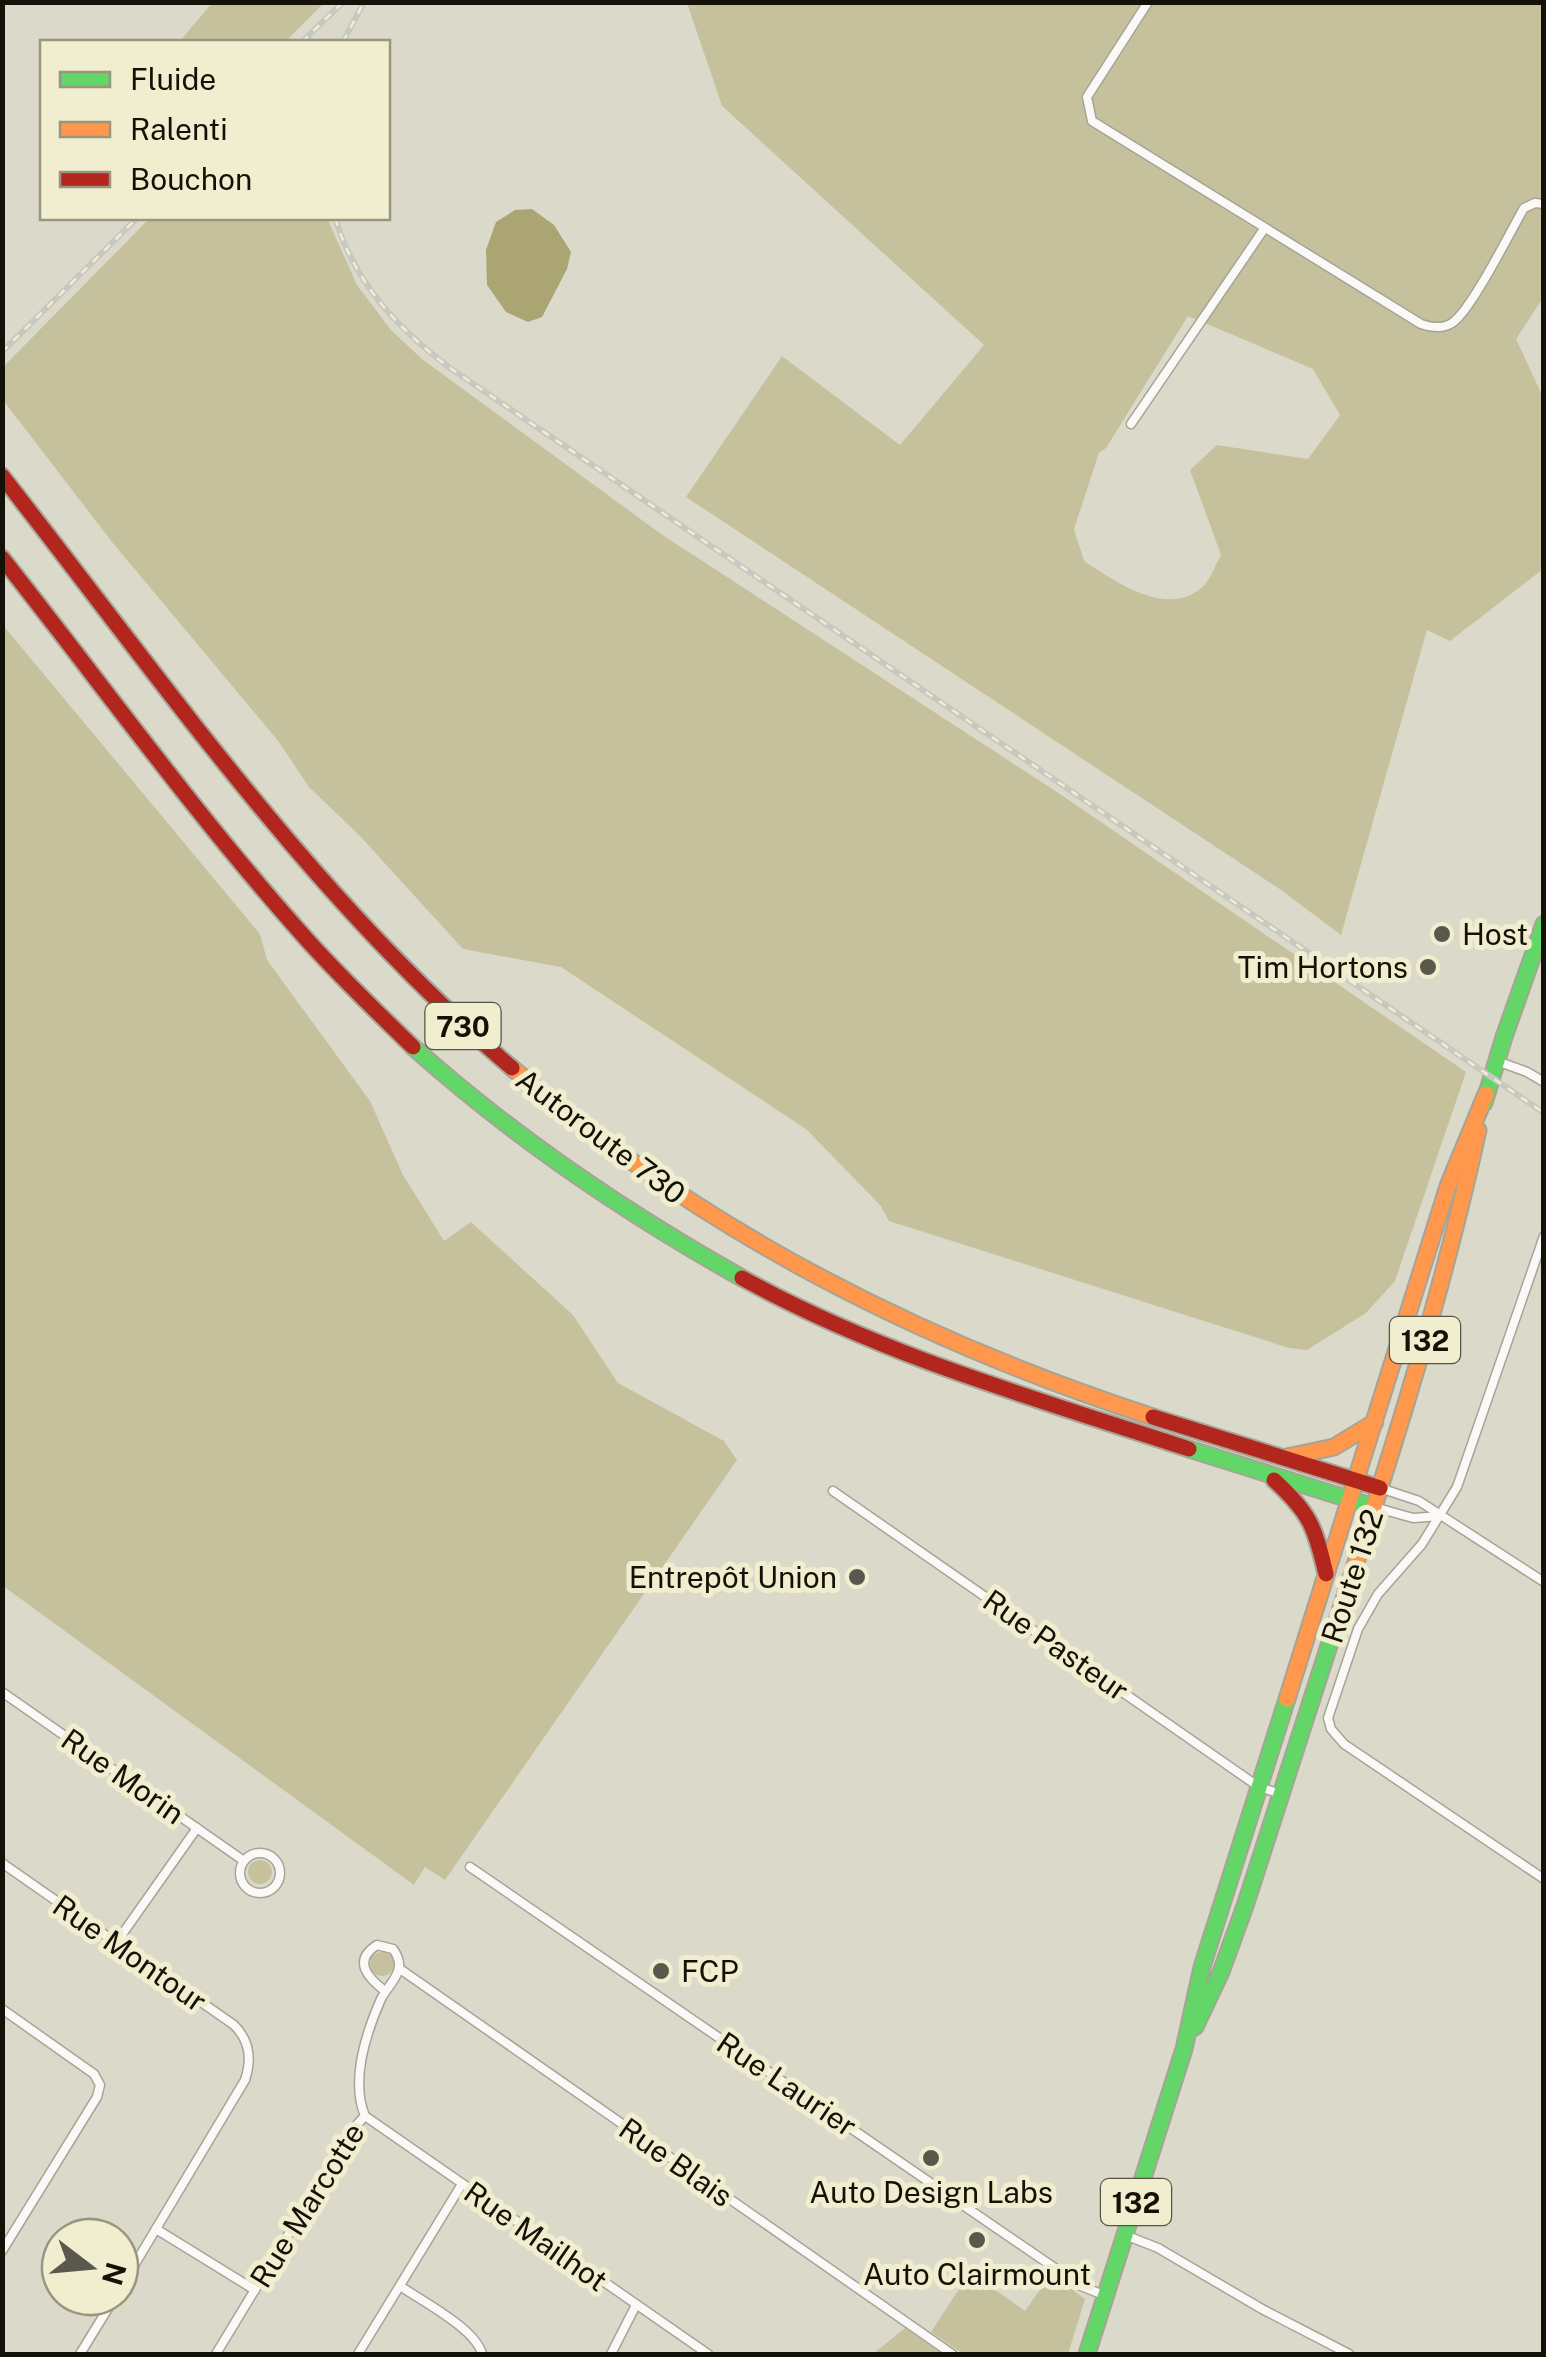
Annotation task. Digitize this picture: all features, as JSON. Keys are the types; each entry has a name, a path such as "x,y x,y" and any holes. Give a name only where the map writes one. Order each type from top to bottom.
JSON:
{"highway":[{"name":"Autoroute 730","path":"2,476 255,802 335,898 431,997 566,1114 708,1213 797,1267 894,1316 982,1356 1076,1391 1380,1488"},
{"name":"Autoroute 730","path":"2,558 237,860 310,944 415,1047 563,1166 713,1261 856,1333 1002,1389 1374,1507"},
{"name":"Route 132","path":"1184,2049 1235,1936 1374,1507 1466,1190 1486,1094 1544,924"},
{"name":"Route 132","path":"1087,2354 1184,2049 1202,1967 1448,1186 1486,1094"},
{"path":"1282,1458 1334,1447 1375,1422"},
{"path":"1267,1474 1310,1517 1326,1574"},
{"path":"1214,1929 1235,1936"}],"street":[{"path":"1148,2 1088,97 1092,121 1421,324 1450,325 1467,307 1524,208 1544,204"},
{"path":"1131,424 1264,228"},
{"path":"1496,1061 1544,1082"},
{"path":"1544,1236 1457,1487 1416,1551 1367,1612 1330,1711 1331,1729 1351,1749 1544,1879"},
{"path":"1380,1488 1419,1500 1544,1582"},
{"name":"Rue Pasteur","path":"833,1491 1259,1787 1281,1794"},
{"path":"1374,1507 1413,1518 1441,1516"},
{"name":"Rue Morin","path":"2,1692 244,1861"},
{"path":"116,1943 197,1828"},
{"name":"Rue Morin","path":"254,1854 272,1856 279,1866 276,1884 265,1892 246,1887 240,1874 244,1861 254,1854"},
{"name":"Rue Montour","path":"2,1863 234,2025 244,2036 249,2050 246,2080 156,2229"},
{"name":"Rue Laurier","path":"470,1867 1081,2286 1106,2296"},
{"path":"385,1991 368,1976 364,1963 368,1952 377,1945 388,1946 396,1953 400,1969"},
{"name":"Rue Marcotte","path":"216,2354 350,2131 365,2116 360,2100 361,2058 385,1991 400,1969"},
{"name":"Rue Blais","path":"400,1969 952,2354"},
{"path":"2,2009 94,2074 100,2084 96,2097 11,2228 2,2251"},
{"name":"Rue Mailhot","path":"365,2116 708,2354"},
{"path":"358,2354 462,2184"},
{"path":"140,2255 156,2229 255,2290"},
{"path":"1125,2235 1158,2248 1262,2310 1349,2354"},
{"path":"400,2286 469,2334 480,2345 482,2354"},
{"path":"612,2354 636,2305"},
{"path":"80,2354 103,2317"}],"shaded area":[{"path":"213,2 324,3 287,40 181,40"},
{"path":"687,3 1543,3 1543,298 1516,339 1543,397 1543,569 1450,641 1427,630 1341,935 1281,890 686,497 782,356 900,445 984,345 722,106","holes":["1188,316 1313,369 1340,415 1308,459 1217,445 1190,470 1221,555 1200,589 1186,597 1156,598 1125,586 1084,561 1074,529 1099,453 1106,448"]},
{"path":"532,209 554,225 571,252 567,269 542,317 528,322 506,312 487,285 486,250 496,222 515,210"},
{"path":"148,220 328,220 357,285 391,330 422,359 661,534 1060,794 1466,1072 1395,1281 1366,1313 1307,1350 1289,1348 889,1221 881,1206 806,1129 561,967 463,949 359,835 309,787 279,742 112,542 3,400 3,367"},
{"path":"2,624 260,934 267,960 370,1101 403,1175 444,1241 471,1222 573,1315 618,1383 724,1441 737,1460 445,1880 425,1867 414,1885 3,1586"},
{"path":"260,1860 272,1872 260,1884 248,1872"},
{"path":"382,1952 391,1955 391,1973 382,1976 373,1973 370,1964 373,1955"},
{"path":"970,2272 1025,2311 1051,2274 1085,2299 1068,2354 963,2354 931,2332"},
{"path":"905,2328 942,2354 873,2354"}],"railway":[{"path":"304,40 343,2"},
{"path":"344,40 364,2"},
{"path":"2,352 135,220"},
{"path":"336,220 354,263 380,302 412,337 450,368 1544,1113"}],"traffic: fast":[{"path":"1484,1103 1544,924"},
{"path":"413,1047 490,1112 571,1172 742,1278"},
{"path":"1189,1449 1374,1507"},
{"path":"1195,2027 1221,1972 1245,1906 1346,1593"},
{"path":"1087,2354 1184,2049 1202,1967 1287,1699"}],"traffic: slow":[{"path":"512,1068 659,1180 815,1274 980,1353 1153,1417"},
{"path":"1287,1699 1448,1186 1486,1094"},
{"path":"1346,1593 1418,1363 1478,1130"},
{"path":"1287,1457 1334,1447 1375,1422"}],"traffic: jam":[{"path":"2,476 182,709 305,860 439,1002 512,1068"},
{"path":"2,558 262,888 328,962 413,1047"},
{"path":"742,1278 795,1306 905,1353 1189,1449"},
{"path":"1153,1417 1380,1488"},
{"path":"1274,1480 1309,1522 1326,1574"}],"place":[{"name":"Host","path":"1442,934"},
{"name":"Tim Hortons","path":"1428,967"},
{"name":"Entrepôt Union","path":"857,1577"},
{"name":"FCP","path":"661,1971"},
{"name":"Auto Design Labs","path":"931,2158"},
{"name":"Auto Clairmount","path":"977,2240"}]}
